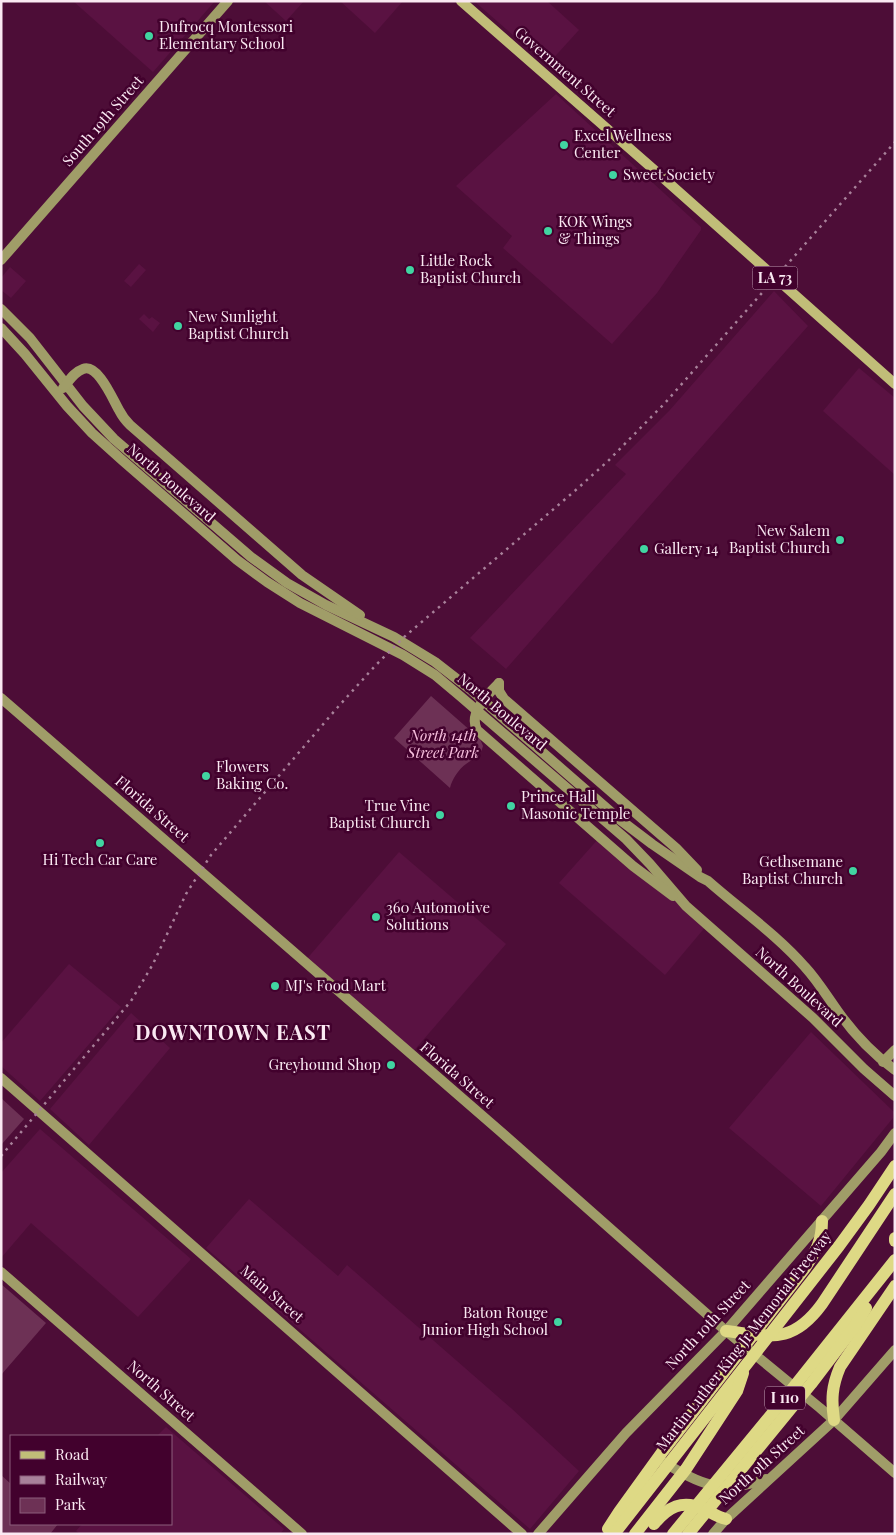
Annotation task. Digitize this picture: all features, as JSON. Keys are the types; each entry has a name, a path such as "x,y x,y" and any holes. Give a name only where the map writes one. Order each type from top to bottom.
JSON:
{"highway":[{"name":"Martin Luther King Jr Memorial Freeway","path":"614,1534 850,1232 895,1166"},
{"path":"726,1331 770,1336 791,1333 808,1322 895,1194"},
{"path":"606,1534 619,1512 663,1451 805,1268 821,1240 822,1221"},
{"path":"688,1534 811,1384 855,1326 892,1264"},
{"name":"I 110","path":"673,1534 892,1264"},
{"path":"834,1420 831,1401 835,1379 840,1367 895,1286"},
{"path":"635,1534 686,1469 737,1391 746,1364"},
{"path":"646,1534 658,1518 674,1506 685,1504 700,1507 717,1517 726,1519"}],"main road":[{"name":"Government Street","path":"461,1 895,384"}],"street":[{"name":"South 19th Street","path":"1,260 228,1"},
{"name":"North Boulevard","path":"1,309 33,342 88,412 114,439 251,557 281,579 326,605 394,637 422,653 471,690 633,830 700,878 708,881 770,933 812,974 851,1028 883,1062 895,1070"},
{"name":"North Boulevard","path":"1,328 92,433 237,560 273,587 313,610 403,655 434,675 474,707 626,839 686,906 813,1018 864,1069 895,1096"},
{"name":"North Boulevard","path":"58,394 76,373 84,368 95,372 101,378 120,412 130,425 302,575 368,621"},
{"path":"686,906 633,866 480,733 475,726 474,717 488,695 499,683 499,691 504,699 676,848 708,881"},
{"name":"Florida Street","path":"1,698 501,1132 726,1331 895,1473"},
{"path":"883,1062 895,1050"},
{"name":"Main Street","path":"1,1078 522,1534"},
{"name":"North 10th Street","path":"538,1534 626,1433 726,1331 881,1152 895,1132"},
{"name":"North Street","path":"1,1272 302,1534"},
{"name":"North 9th Street","path":"713,1534 726,1519 834,1420 895,1350"},
{"path":"655,1458 696,1480 718,1486 743,1486 772,1477"}],"shaded area":[{"name":"Dufrocq Montessori Elementary School","path":"73,1 215,1 153,72"},
{"path":"264,1 304,1 286,21"},
{"path":"340,1 403,1 375,33"},
{"path":"474,1 547,1 579,30 546,64"},
{"path":"556,94 701,227 701,230 657,293 612,344 503,248 512,236 456,186"},
{"path":"139,264 146,270 131,287 124,281"},
{"path":"10,267 26,281 11,298 1,290 1,278"},
{"path":"774,291 808,326 506,669 470,638 626,474 615,465 669,411"},
{"path":"144,314 149,319 152,317 160,323 153,332 139,319"},
{"path":"859,368 895,398 895,475 823,411"},
{"path":"600,837 707,925 665,975 559,883"},
{"path":"399,852 506,944 411,1054 305,961"},
{"path":"69,964 121,1007 40,1101 1,1066 1,1043"},
{"path":"131,1013 170,1048 89,1145 50,1109"},
{"path":"811,1032 894,1112 893,1118 821,1206 729,1128"},
{"path":"40,1129 191,1259 138,1317 31,1223 1,1258 1,1173"},
{"path":"249,1199 338,1276 347,1265 511,1408 579,1471 530,1529 206,1248"},
{"path":"166,1427 284,1529 280,1534 80,1534 76,1531 81,1525 172,1525 172,1435 158,1435"}],"green space":[{"name":"North 14th Street Park","path":"431,696 480,739 483,746 478,755 458,771 450,788 394,738"},
{"path":"1,1098 24,1119 1,1145"},
{"path":"1,1284 46,1323 1,1375"},
{"path":"1,1475 10,1483 10,1525 57,1525 50,1534 1,1534"}],"railway":[{"path":"1,1156 131,1001 153,964 186,894 211,855 337,708 403,638 608,461 665,403 895,142"}],"place":[{"name":"Dufrocq Montessori Elementary School","path":"149,36"},
{"name":"Excel Wellness Center","path":"564,145"},
{"name":"Sweet Society","path":"613,175"},
{"name":"KOK Wings & Things","path":"548,231"},
{"name":"Little Rock Baptist Church","path":"410,270"},
{"name":"New Sunlight Baptist Church","path":"178,326"},
{"name":"New Salem Baptist Church","path":"840,540"},
{"name":"Gallery 14","path":"644,549"},
{"name":"Flowers Baking Co.","path":"206,776"},
{"name":"Prince Hall Masonic Temple","path":"511,806"},
{"name":"True Vine Baptist Church","path":"440,815"},
{"name":"Hi Tech Car Care","path":"100,843"},
{"name":"Gethsemane Baptist Church","path":"853,871"},
{"name":"360 Automotive Solutions","path":"376,917"},
{"name":"MJ's Food Mart","path":"275,986"},
{"name":"Greyhound Shop","path":"391,1065"},
{"name":"Baton Rouge Junior High School","path":"558,1322"}],"district":[{"name":"DOWNTOWN EAST","path":"233,1033"}]}
